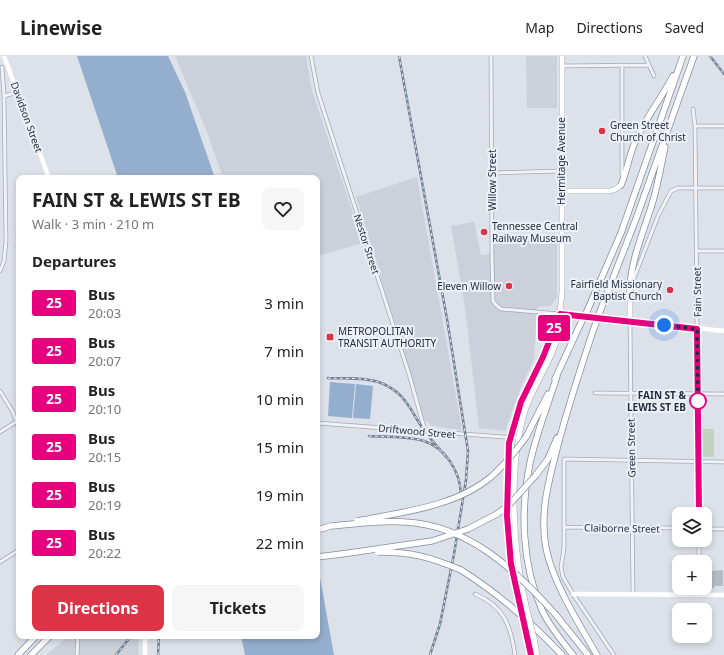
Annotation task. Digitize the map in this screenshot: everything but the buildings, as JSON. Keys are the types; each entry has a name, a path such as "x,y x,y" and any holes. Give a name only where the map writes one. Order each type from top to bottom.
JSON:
{"highway":[{"path":"622,185 627,172 631,150 637,137 667,88 683,56"},
{"path":"320,529 406,512 456,497 476,487 492,476 512,455 526,436 557,376 621,233 683,56"},
{"path":"597,655 559,585 551,565 546,549 544,508 550,476 567,413 593,331 636,219 694,56"},
{"path":"630,292 630,279 634,262 653,199 671,121"},
{"path":"557,376 537,437 530,464 526,497 525,540 531,580 542,612 573,655"},
{"path":"320,557 400,547 432,541 468,530 497,514 510,504 548,459 567,413"},
{"path":"332,526 405,522 428,525 455,533 494,556 531,588 556,615 588,655"},
{"path":"342,554 411,553 432,558 461,570 492,590 514,608 562,655"},
{"path":"18,655 33,639"},
{"path":"31,655 47,639"}],"main road":[{"name":"Hermitage Avenue","path":"537,655 519,572 515,520 518,438 524,412 555,342 560,323 562,290 562,56"},
{"path":"561,191 610,191 622,185"},
{"name":"Green Street","path":"630,292 630,321"},
{"name":"Hermitage Avenue","path":"531,655 511,564 507,516 510,438 521,402 543,357 560,314"},
{"path":"560,314 630,321"}],"street":[{"name":"Davidson Street","path":"4,56 48,175"},
{"name":"Nestor Street","path":"311,56 318,93 406,367 425,431"},
{"name":"Willow Street","path":"491,56 493,298 495,304 501,309 560,314"},
{"path":"645,56 654,76"},
{"path":"1,67 7,65"},
{"path":"622,65 622,185"},
{"path":"562,66 649,65"},
{"name":"Davidson Street","path":"0,271 3,265 6,242 4,96 1,67"},
{"path":"4,96 18,92"},
{"name":"Fain Street","path":"693,108 695,126 696,188 699,507"},
{"path":"695,126 724,126"},
{"path":"492,173 561,171"},
{"name":"Green Street","path":"630,292 638,266 658,216 671,190 678,188 696,188"},
{"path":"696,188 724,188"},
{"path":"696,251 724,251"},
{"path":"630,321 724,331"},
{"name":"Green Street","path":"630,321 633,594"},
{"path":"0,391 16,417"},
{"path":"595,393 630,392 724,394"},
{"path":"0,432 16,422"},
{"name":"Driftwood Street","path":"320,423 518,438"},
{"path":"614,655 573,594 564,577 561,567 564,548 564,459 724,462"},
{"name":"Claiborne Street","path":"564,527 672,528"},
{"path":"712,529 724,529"},
{"path":"0,562 16,552"},
{"path":"475,594 484,598 506,619 513,636 515,655"},
{"path":"573,594 672,595"},
{"path":"712,595 724,595"},
{"path":"77,655 78,639"},
{"path":"145,639 145,655"}],"shaded area":[{"path":"175,56 306,56 312,91 363,243 320,255 320,175 222,175 207,132"},
{"path":"526,56 557,56 557,108 527,108"},
{"path":"417,177 462,430 432,426 424,419 356,197"},
{"path":"474,222 481,255 494,254 494,234 523,235 528,240 557,240 557,298 550,306 537,307 534,359 521,387 505,431 479,428 465,307 451,226"},
{"path":"65,639 139,639 138,655 46,655"}],"green space":[{"path":"702,429 714,429 714,457 702,457"}],"water":[{"path":"77,56 168,56 185,92 214,175 117,175"},
{"path":"330,382 355,384 352,418 328,416"},
{"path":"356,384 373,386 370,419 353,418"},
{"path":"320,578 334,655 245,655 242,639 320,639"}],"railway":[{"path":"399,56 447,319 468,451 466,480 454,554 440,624 430,655"},
{"path":"710,56 724,74"},
{"path":"328,378 375,381 390,387 408,404 426,433 446,457"},
{"path":"369,436 411,438 432,444 445,455 455,469 461,494"},
{"path":"116,655 129,639"},
{"path":"158,655 159,639"}],"bus line":[{"name":"25","path":"531,655 511,564 509,546 507,516 509,443 521,402 543,357 555,323 560,314 697,329 699,507"}],"place":[{"name":"Green Street Church of Christ","path":"602,131"},
{"name":"Tennessee Central Railway Museum","path":"484,232"},
{"name":"Eleven Willow","path":"509,286"},
{"name":"Fairfield Missionary Baptist Church","path":"670,290"},
{"name":"METROPOLITAN TRANSIT AUTHORITY","path":"330,337"},
{"name":"FAIN ST & LEWIS ST EB","path":"698,401"}],"route":[{"path":"664,325 697,329 698,405 698,401"}]}
